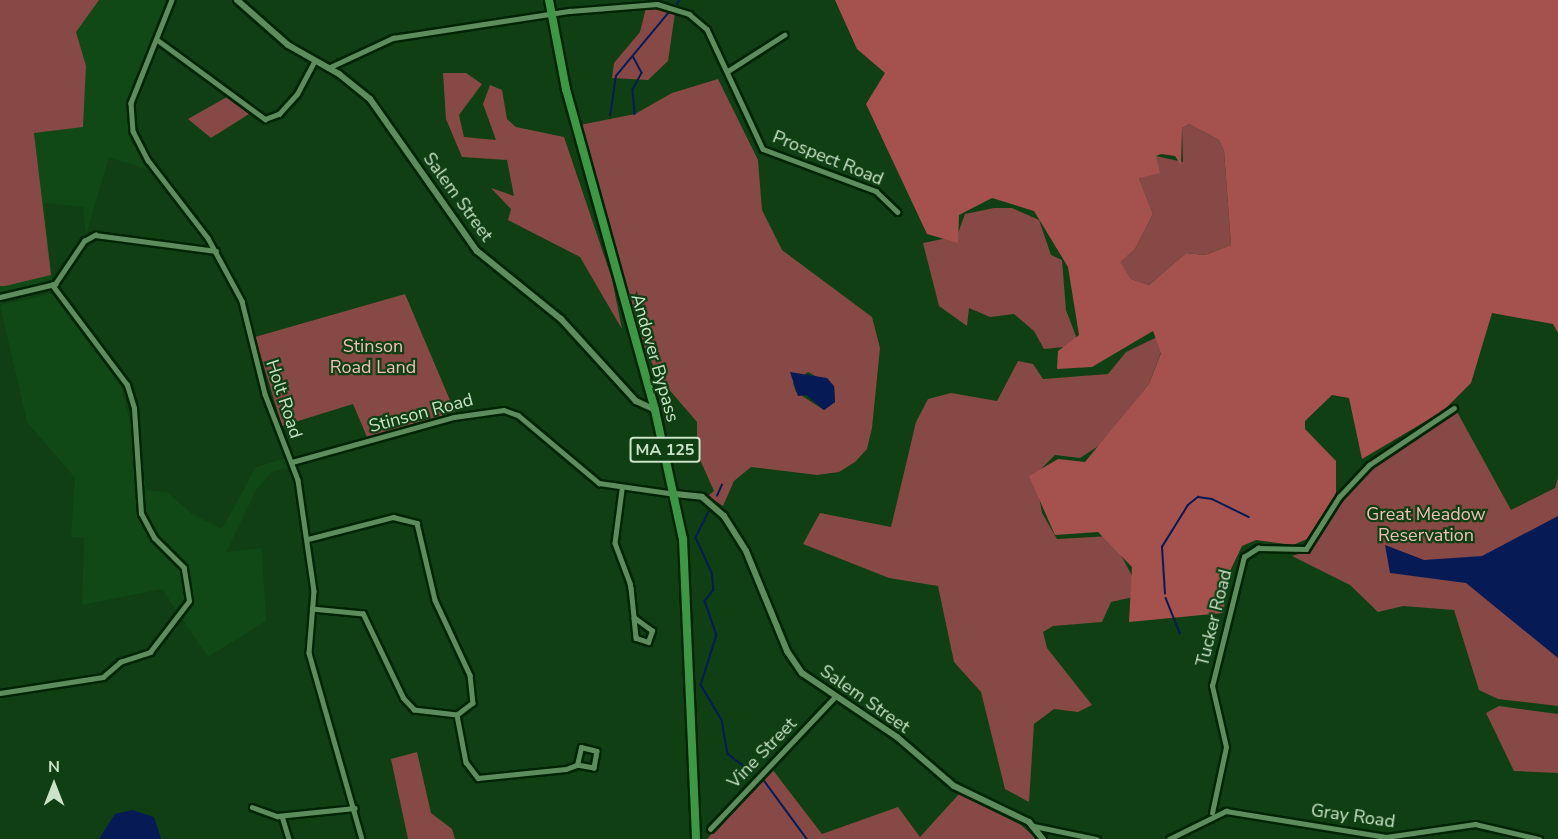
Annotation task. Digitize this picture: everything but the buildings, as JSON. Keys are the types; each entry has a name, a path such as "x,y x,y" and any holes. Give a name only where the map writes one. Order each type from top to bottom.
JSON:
{"main road":[{"name":"Andover Bypass","path":"549,0 572,111 656,410 675,494 691,630 696,839"}],"street":[{"name":"Holt Road","path":"172,0 159,41 131,103 133,131 148,160 216,251 242,301 265,394 292,462 308,539 312,609 311,660 362,839"},
{"name":"Salem Street","path":"237,0 268,30 328,68 378,109 477,251 561,319 636,401 656,410"},
{"path":"596,8 597,0"},
{"name":"Prospect Road","path":"328,68 393,38 551,14 653,3 689,14 707,28 763,148 876,191 898,212"},
{"path":"728,71 784,35"},
{"path":"159,41 265,119 279,114 297,94 315,60"},
{"path":"0,297 52,285 95,235 216,251"},
{"path":"0,693 103,677 120,662 150,652 189,601 184,568 154,538 141,514 134,408 127,385 52,285"},
{"name":"Tucker Road","path":"1212,813 1226,747 1212,685 1244,556 1258,548 1306,549 1339,497 1369,465 1454,408"},
{"name":"Stinson Road","path":"292,462 454,417 504,410 518,415 585,474 622,490 675,494"},
{"path":"622,490 615,543 630,583 634,618 637,639 648,642 652,631 634,618"},
{"name":"Salem Street","path":"675,494 702,497 724,516 746,551 787,651 802,673 834,697 897,737 954,786 1034,826 1043,839"},
{"path":"308,539 398,517 417,523 435,600 475,689 471,707 457,715 420,711 407,704 363,614 312,609"},
{"name":"Vine Street","path":"710,829 834,697"},
{"path":"457,715 466,762 478,778 499,779 577,765 594,768 597,751 581,747 577,765"},
{"path":"252,807 282,816 355,808"},
{"path":"1170,839 1188,833 1212,813"},
{"name":"Gray Road","path":"1212,813 1386,837 1475,824 1539,839"},
{"path":"282,816 289,839"},
{"path":"1034,826 1097,839"}],"shaded area":[{"path":"0,0 166,0 126,109 132,143 152,171 109,157 86,235 83,207 44,203 52,281 0,294"},
{"path":"835,0 1558,0 1558,333 1553,324 1492,313 1471,383 1443,411 1362,459 1349,398 1332,395 1305,421 1305,429 1336,461 1336,494 1307,539 1293,545 1256,540 1242,546 1231,569 1223,613 1129,622 1132,567 1098,532 1055,535 1029,476 1058,459 1085,462 1149,384 1161,353 1153,331 1092,367 1057,369 1058,351 1079,335 1068,267 1034,211 992,198 959,215 958,243 927,234 866,104 885,73 857,49","holes":["1189,124 1219,140 1224,151 1231,245 1205,255 1186,253 1149,285 1131,279 1120,262 1135,249 1153,214 1139,178 1160,173 1156,156 1161,154 1175,156 1181,165 1182,128"]},
{"path":"55,293 121,386 147,490 167,492 192,514 222,529 256,467 286,458 289,467 272,472 257,489 226,552 262,548 266,621 208,657 162,589 82,605 84,538 71,537 75,478 27,422 0,305"},
{"path":"790,372 827,378 834,386 835,402 824,410 806,395 798,396"},
{"path":"1558,516 1558,658 1466,583 1390,573 1385,545 1424,560 1482,556"},
{"path":"132,810 154,817 161,839 99,839 115,814"}],"green space":[{"path":"0,0 99,0 76,32 86,66 83,127 34,133 51,275 5,286 0,286"},
{"path":"655,6 675,13 668,61 648,80 612,78 614,63 640,32 646,8"},
{"path":"443,73 466,73 482,84 459,115 464,137 496,140 483,104 490,85 502,90 507,119 516,127 564,137 612,279 622,329 580,257 508,220 511,209 491,188 514,196 507,160 462,157 446,119"},
{"path":"718,79 758,160 762,210 782,250 872,317 880,348 872,428 867,449 855,462 839,472 817,475 751,467 734,481 723,506 708,496 714,491 697,453 697,422 660,379 644,347 580,125 635,114 672,93","holes":["808,372 834,386 835,402 824,410 796,392 793,383"]},
{"path":"227,97 249,114 211,138 188,119"},
{"path":"1189,124 1219,140 1224,151 1231,245 1205,255 1186,253 1149,285 1131,279 1119,262 1135,249 1153,214 1139,178 1156,156 1183,162 1182,128"},
{"path":"994,208 1012,208 1039,220 1051,255 1062,260 1066,310 1077,339 1073,346 1044,349 1034,331 1014,314 990,317 969,308 967,326 939,306 923,243 957,236 965,214"},
{"name":"Stinson Road Land","path":"405,294 455,412 367,437 353,404 282,426 255,337"},
{"path":"1157,337 1163,347 1149,384 1100,445 1080,458 1055,455 1035,475 1042,513 1057,539 1111,536 1142,595 1111,602 1102,622 1053,626 1043,632 1047,648 1092,705 1078,712 1054,709 1034,724 1029,802 1005,789 981,692 954,662 938,586 889,578 803,544 820,513 891,527 916,422 928,399 951,393 997,401 1018,361 1033,364 1043,379 1108,374 1126,352"},
{"name":"Great Meadow Reservation","path":"1456,410 1511,510 1555,488 1558,478 1558,706 1498,699 1479,690 1454,610 1403,606 1378,612 1350,585 1292,556 1311,550 1339,500 1385,452"},
{"path":"1499,706 1558,714 1558,773 1514,771 1486,713"},
{"path":"417,752 431,813 452,829 455,839 408,839 391,759"},
{"path":"772,769 822,834 898,807 920,837 959,794 1021,825 1037,839 707,839"}],"waterway":[{"path":"677,4 680,0"},
{"path":"610,116 616,76 670,11"},
{"path":"633,56 642,73 633,90 635,114"},
{"path":"717,496 722,485"},
{"path":"1165,594 1162,547 1188,505 1198,497 1212,499 1249,517"},
{"path":"709,512 696,538 712,572 714,590 705,601 717,635 701,685 722,720 728,754 753,773"},
{"path":"1166,598 1180,633"},
{"path":"763,779 807,839"}]}
